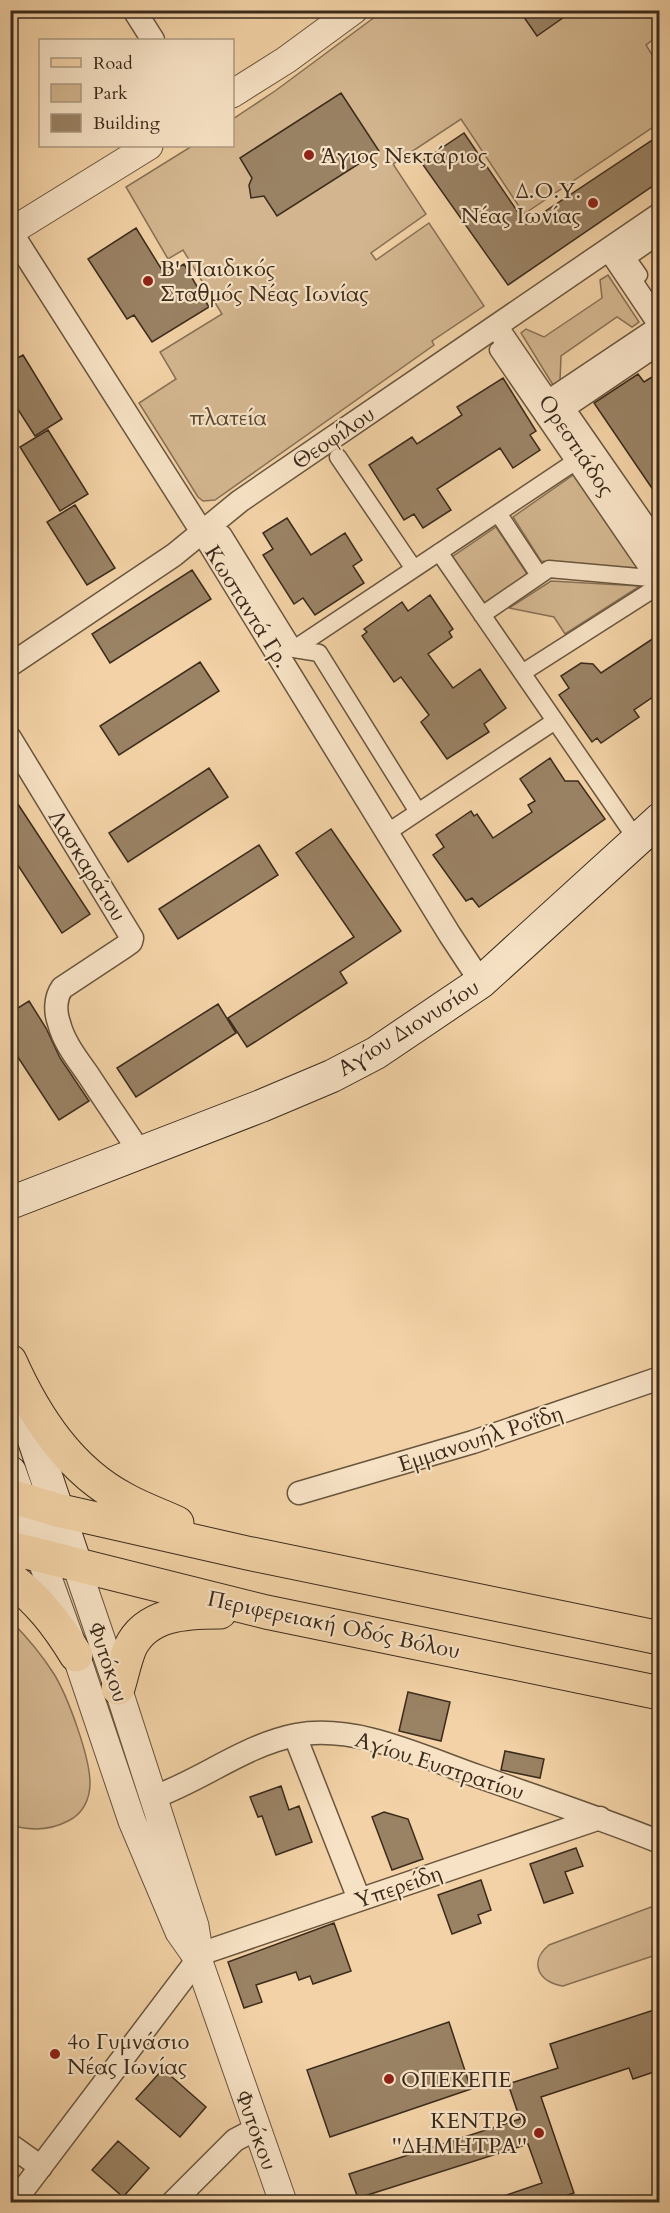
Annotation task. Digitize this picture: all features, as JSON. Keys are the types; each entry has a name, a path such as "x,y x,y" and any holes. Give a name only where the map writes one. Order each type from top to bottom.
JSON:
{"main road":[{"name":"Αγίου Διονυσίου","path":"10,1203 141,1154 332,1076 376,1053 481,982 648,830"},
{"path":"10,1361 45,1428 86,1472 124,1499 247,1553"},
{"name":"Φυτόκου","path":"10,1370 76,1565"},
{"path":"13,1489 57,1510 247,1553 660,1638"},
{"name":"Φυτόκου","path":"13,1489 25,1552"},
{"name":"Περιφερειακή Οδός Βόλου","path":"25,1552 266,1612 660,1693"},
{"path":"10,1578 30,1594 55,1621 76,1655"},
{"path":"118,1688 130,1647 154,1623 178,1613 188,1612 266,1612"}],"street":[{"path":"134,10 152,39"},
{"path":"234,93 286,60 354,10"},
{"path":"11,232 147,147"},
{"name":"Θεοφίλου","path":"10,665 174,555 212,533 240,501 660,214"},
{"name":"Κωσταντά Γρ.","path":"11,232 212,533 388,832 481,982"},
{"path":"660,235 627,258 660,306"},
{"path":"548,402 660,326 609,249"},
{"name":"Ορεστιάδος","path":"496,326 655,560 660,562"},
{"path":"658,586 584,455 567,409 660,346"},
{"path":"498,350 660,543"},
{"path":"294,649 584,455"},
{"path":"338,457 414,569"},
{"path":"498,513 539,575"},
{"path":"212,533 294,649 319,653 418,812"},
{"path":"439,552 555,721 648,830"},
{"path":"482,615 549,569 650,578 658,586"},
{"path":"522,673 658,586"},
{"path":"388,832 555,721"},
{"name":"Λασκαράτου","path":"10,738 132,938 131,942 63,988 56,1002 59,1025 71,1050 141,1154"},
{"name":"Εμμανουήλ Ροΐδη","path":"299,1493 473,1442 660,1378"},
{"name":"Φυτόκου","path":"25,1552 76,1655 132,1821 179,1932 197,1957 283,2202"},
{"name":"Φυτόκου","path":"76,1565 195,1926 198,1941 197,1957"},
{"name":"Αγίου Ευστρατίου","path":"154,1797 176,1789 250,1750 295,1736 334,1732 372,1740 600,1818 660,1842"},
{"path":"295,1736 359,1899"},
{"name":"Υπερείδη","path":"197,1957 359,1899 600,1818"},
{"path":"14,2202 197,1957"},
{"path":"173,2202 235,2140 256,2129"},
{"path":"10,2145 41,2167"}],"green space":[{"name":"πλατεία","path":"383,11 659,11 659,35 646,45 659,66 659,123 524,214 461,119 393,164 426,214 371,253 376,260 429,223 484,306 432,341 434,345 215,500 203,501 198,497 139,403 176,379 160,352 222,314 183,250 168,259 126,187 190,147 234,147 234,118"},
{"path":"608,275 639,322 632,327 617,317 561,356 560,381 553,385 521,333 526,329 544,337 602,298 600,280"},
{"path":"576,473 642,569 541,561 513,517"},
{"path":"496,527 527,574 483,604 452,557"},
{"path":"551,581 640,586 565,634 554,617 509,608"},
{"path":"10,1620 39,1653 60,1684 77,1727 89,1772 89,1795 82,1810 68,1821 47,1828 33,1829 11,1825"},
{"path":"659,1904 659,1954 563,1986 548,1981 539,1971 539,1958 549,1945"}],"building":[{"path":"519,10 574,10 537,36"},
{"name":"Άγιος Νεκτάριος","path":"341,93 379,151 277,216 264,196 251,198 249,185 252,178 240,158"},
{"name":"Δ.Ο.Υ. Νέας Ιωνίας","path":"464,133 526,224 660,135 660,181 508,285 421,162"},
{"name":"Β' Παιδικός Σταθμός Νέας Ιωνίας","path":"136,228 165,275 184,264 209,307 152,342 134,315 127,319 88,259"},
{"path":"23,355 62,419 35,436 10,397 10,362"},
{"path":"660,372 660,500 594,403 638,374 644,382"},
{"path":"503,378 536,431 530,435 540,450 513,468 500,448 437,489 451,510 423,528 414,514 404,520 369,465 412,437 417,444 462,415 457,407"},
{"path":"48,430 88,494 60,511 20,447"},
{"path":"75,505 115,568 87,585 47,522"},
{"path":"287,518 311,555 345,533 362,560 353,566 364,583 315,615 303,598 294,604 263,555 273,549 263,533"},
{"path":"192,570 211,599 110,663 92,634"},
{"path":"430,595 453,629 449,632 452,637 428,654 453,688 480,669 506,708 484,724 489,732 447,759 421,722 429,715 401,677 394,682 362,636 367,632 364,629 402,602 408,611"},
{"path":"660,634 660,692 634,710 639,717 601,743 597,738 592,742 559,695 569,688 561,676 581,663 593,664 601,673"},
{"path":"200,662 219,691 119,755 100,726"},
{"path":"550,758 565,781 578,781 605,819 479,907 472,898 466,901 433,855 444,847 436,835 471,811 474,816 477,814 493,838 532,812 528,805 535,801 520,779"},
{"path":"209,768 228,797 128,862 109,833"},
{"path":"10,792 90,914 62,933 10,853"},
{"path":"331,829 401,931 340,972 347,983 247,1047 228,1018 354,937 296,853"},
{"path":"259,845 278,875 178,939 159,909"},
{"path":"29,1001 46,1028 60,1058 89,1101 59,1120 10,1045 10,1013"},
{"path":"218,1004 236,1033 136,1097 117,1068"},
{"path":"408,1692 450,1702 441,1741 399,1731"},
{"path":"505,1751 544,1759 540,1778 501,1770"},
{"path":"281,1786 289,1810 299,1806 312,1842 276,1855 262,1816 258,1817 250,1797"},
{"path":"384,1812 408,1819 423,1859 392,1870 372,1817"},
{"path":"576,1848 583,1866 565,1872 573,1893 544,1903 530,1864"},
{"path":"481,1880 491,1910 478,1915 481,1923 452,1934 438,1895"},
{"path":"334,1923 351,1971 313,1984 310,1976 299,1980 296,1972 256,1985 262,2002 244,2008 228,1962"},
{"path":"660,2008 660,2070 633,2079 629,2068 541,2097 574,2193 546,2202 495,2202 495,2199 542,2183 528,2144 358,2198 349,2174 520,2119 508,2084 558,2068 550,2044"},
{"name":"ΟΠΕΚΕΠΕ","path":"449,2022 471,2089 330,2137 307,2070"},
{"path":"163,2069 206,2107 180,2137 136,2099"},
{"path":"118,2141 149,2168 123,2197 92,2170"}],"place":[{"name":"Άγιος Νεκτάριος","path":"309,155"},
{"name":"Δ.Ο.Υ. Νέας Ιωνίας","path":"593,203"},
{"name":"Β' Παιδικός Σταθμός Νέας Ιωνίας","path":"148,281"},
{"name":"4ο Γυμνάσιο Νέας Ιωνίας","path":"55,2054"},
{"name":"ΟΠΕΚΕΠΕ","path":"389,2079"},
{"name":"ΚΕΝΤΡΟ ''ΔΗΜΗΤΡΑ''","path":"539,2133"}]}
